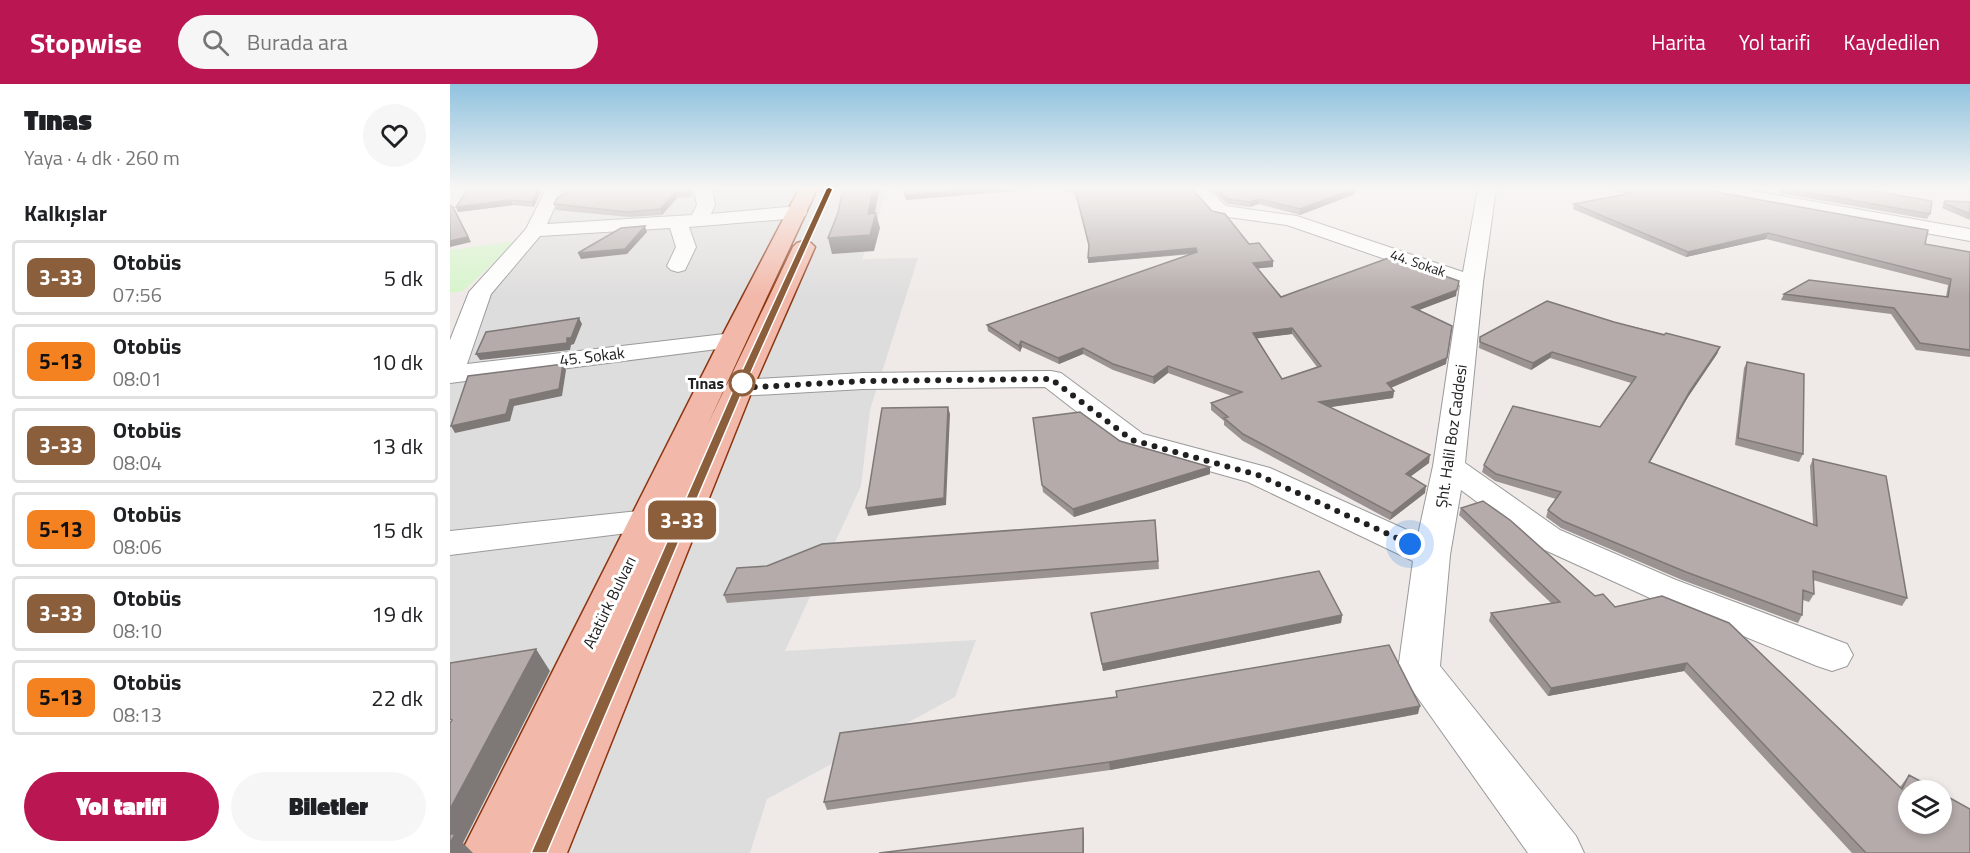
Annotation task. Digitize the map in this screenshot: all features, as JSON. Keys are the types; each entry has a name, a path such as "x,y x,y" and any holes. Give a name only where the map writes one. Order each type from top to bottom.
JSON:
{"main road":[{"name":"Atatürk Bulvarı","path":"488,853 791,225"},
{"name":"Atatürk Bulvarı","path":"540,853 739,388 813,225"}],"street":[{"path":"450,374 480,292 537,225"},
{"path":"534,231 632,225"},
{"path":"678,266 686,247 679,225"},
{"name":"44. Sokak","path":"1304,225 1472,282"},
{"name":"Şht. Halil Boz Caddesi","path":"1481,225 1449,466 1432,555 1419,670 1558,853"},
{"path":"1913,225 1970,235"},
{"name":"45. Sokak","path":"450,374 734,340"},
{"path":"739,388 863,381 1051,379 1132,440 1258,475 1432,555"},
{"path":"1449,466 1548,538 1664,589 1832,655"},
{"path":"450,543 648,521"}],"shaded area":[{"path":"537,225 875,225 862,259 918,258 870,410 861,486 785,651 976,640 955,697 767,799 750,853 450,853 450,355 480,292"}],"green space":[{"path":"517,241 463,291 450,293 450,250"}],"building":[{"path":"450,225 462,225 468,237 450,241"},
{"path":"833,225 873,225 870,235 828,238"},
{"path":"1084,225 1234,225 1249,244 1259,243 1273,261 1253,263 1281,297 1391,257 1459,281 1457,290 1412,307 1452,326 1447,358 1387,383 1394,391 1319,402 1430,455 1406,474 1426,486 1392,513 1243,434 1211,403 1242,392 1168,366 1153,377 1113,364 1083,348 1058,358 1021,341 1019,346 987,325 1197,252 1196,248 1088,258 1089,245","holes":["1292,328 1321,366 1282,379 1253,333"]},
{"path":"1624,225 1900,225 1928,230 1925,244 1970,252 1970,350 1920,343 1894,308 1784,294 1809,280 1948,297 1951,279 1768,233 1688,252"},
{"path":"645,226 625,249 578,253 621,228"},
{"path":"1547,301 1614,322 1720,347 1690,391 1649,462 1817,526 1813,459 1886,476 1907,598 1813,571 1814,594 1803,590 1802,615 1686,572 1563,521 1548,510 1561,492 1496,474 1484,465 1513,406 1600,427 1636,377 1552,352 1533,363 1480,342 1480,337"},
{"path":"579,318 571,338 567,338 567,343 476,354 486,332"},
{"path":"1747,362 1804,374 1803,454 1738,438"},
{"path":"563,364 559,389 510,400 506,414 451,426 468,376"},
{"path":"948,407 944,498 866,508 882,408"},
{"path":"1080,412 1120,441 1210,467 1073,509 1042,485 1033,418"},
{"path":"1483,501 1510,520 1595,596 1603,594 1615,607 1662,596 1729,623 1898,785 1898,834 1952,834 1952,799 1970,809 1970,853 1866,853 1687,663 1551,688 1491,613 1560,602 1461,508"},
{"path":"1155,520 1158,561 724,595 737,568 767,566 822,544"},
{"path":"1319,571 1342,615 1102,664 1091,613"},
{"path":"1389,645 1420,706 1109,762 824,802 840,733 1117,697 1116,691"},
{"path":"536,649 450,809 450,723 452,720 450,719 450,663"},
{"path":"1909,775 1918,780 1906,780"},
{"path":"1083,828 1083,853 879,853"}],"bus line":[{"name":"3-33","path":"540,853 739,388 814,225"}],"place":[{"name":"Tınas","path":"742,383"}],"route":[{"path":"742,383 739,388 863,381 1051,379 1132,440 1258,475 1410,544"}]}
